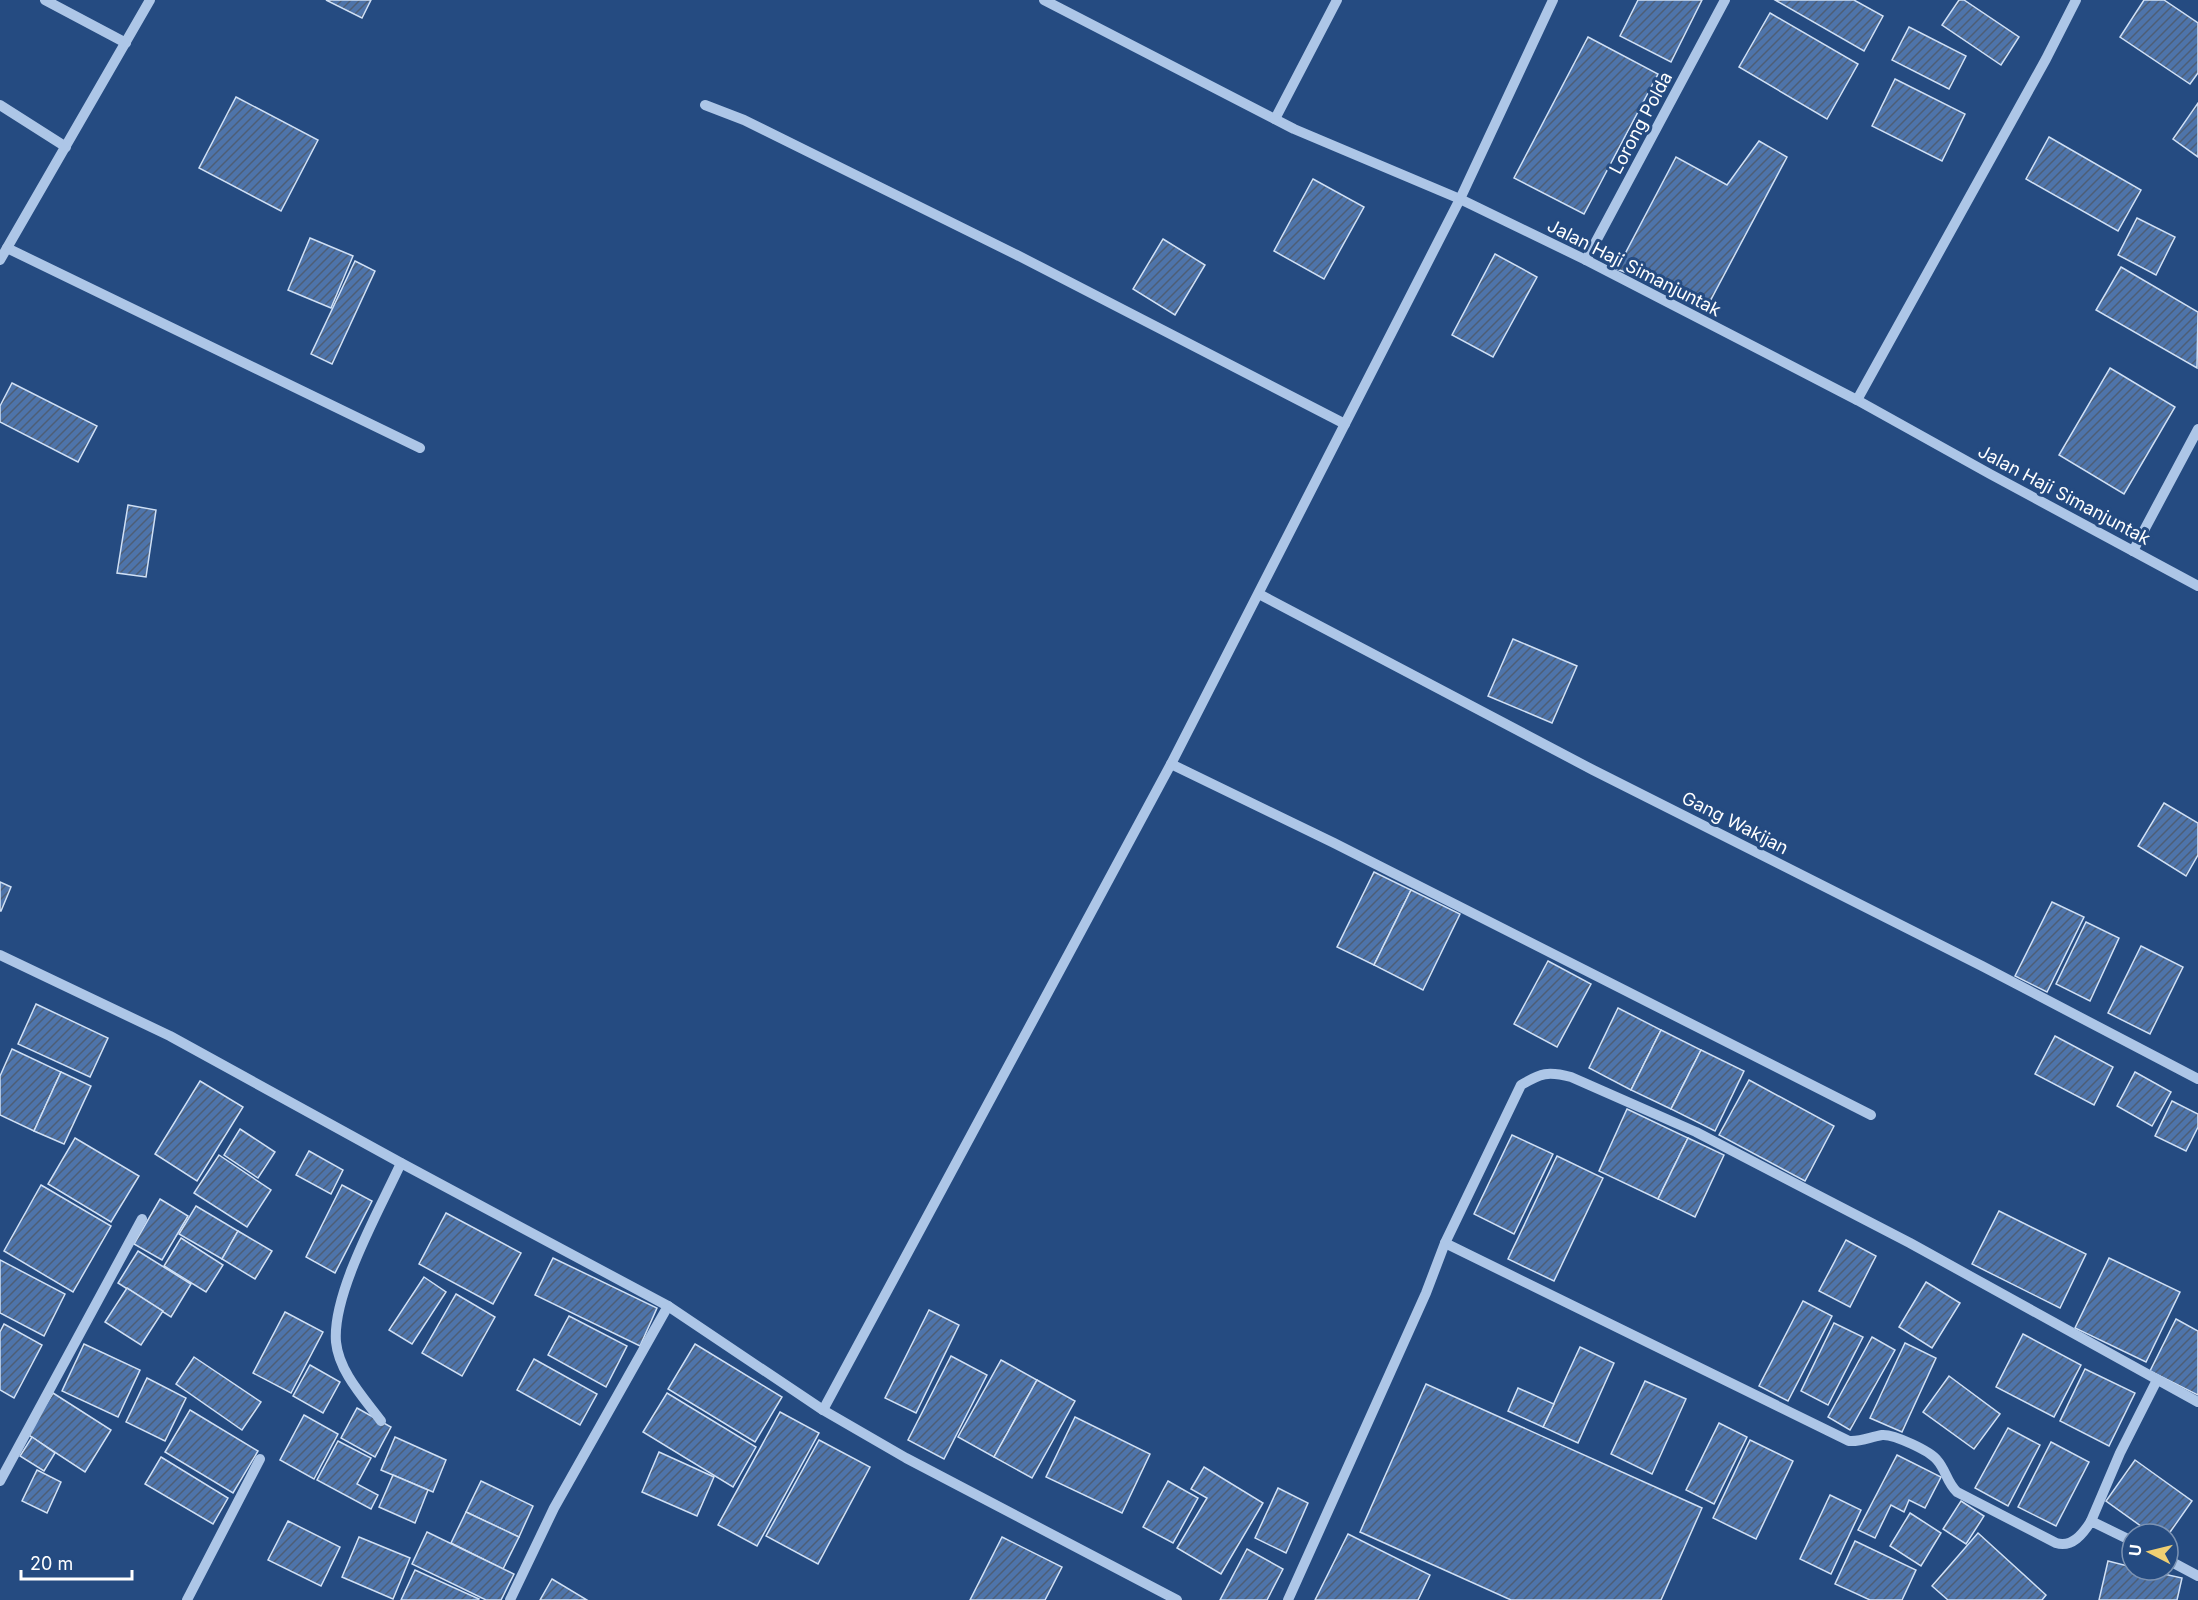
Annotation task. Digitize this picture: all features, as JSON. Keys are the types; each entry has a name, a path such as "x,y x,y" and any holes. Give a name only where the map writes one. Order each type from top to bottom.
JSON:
{"street":[{"path":"45,0 126,43"},
{"path":"0,260 150,0"},
{"name":"Jalan Haji Simanjuntak","path":"1044,0 1294,129 1460,199 1586,261 1857,400 2198,586"},
{"path":"1275,119 1337,0"},
{"path":"823,1410 1171,764 1460,199 1553,0"},
{"name":"Lorong Polda","path":"1586,261 1725,0"},
{"path":"1857,400 2046,59 2076,0"},
{"path":"0,105 66,147"},
{"path":"705,105 744,120 1007,249 1345,424"},
{"path":"7,248 420,448"},
{"path":"2133,551 2198,429"},
{"name":"Gang Wakijan","path":"1258,594 1593,770 1971,961 2198,1079"},
{"path":"1171,764 1462,907 1872,1115"},
{"path":"0,955 170,1036 668,1306 823,1410 906,1458 1177,1600"},
{"path":"1288,1600 1426,1293 1445,1243 1521,1085 1539,1074 1555,1073 1571,1077 1696,1132 1910,1242 2198,1402"},
{"path":"381,1421 347,1375 336,1344 337,1312 361,1247 401,1163"},
{"path":"0,1481 142,1219"},
{"path":"1445,1243 1849,1441 1882,1435 1896,1437 1935,1457 1951,1486 1958,1492 2062,1545 2074,1540 2091,1521 2120,1453 2157,1380"},
{"path":"510,1600 554,1508 668,1306"},
{"path":"187,1600 260,1459"},
{"path":"2091,1521 2120,1535"},
{"path":"2180,1566 2198,1576"}],"building":[{"path":"326,0 371,0 362,18"},
{"path":"1638,0 1702,0 1671,62 1620,36"},
{"path":"1775,0 1854,0 1883,16 1864,51"},
{"path":"1959,0 1964,0 2019,37 2001,65 1942,25"},
{"path":"2144,0 2164,0 2198,23 2198,73 2190,84 2120,37"},
{"path":"1770,13 1858,64 1827,119 1739,67"},
{"path":"1909,27 1966,56 1949,89 1892,60"},
{"path":"1588,37 1658,74 1584,214 1514,178"},
{"path":"1895,79 1965,114 1942,161 1872,126"},
{"path":"236,97 318,140 281,211 199,168"},
{"path":"2198,103 2198,157 2173,139"},
{"path":"2049,137 2141,190 2118,231 2026,179"},
{"path":"1759,141 1787,157 1708,305 1617,269 1676,157 1727,185"},
{"path":"1313,179 1364,207 1324,279 1274,251"},
{"path":"2137,218 2175,237 2156,275 2118,255"},
{"path":"310,238 353,256 331,308 288,290"},
{"path":"1163,239 1205,265 1175,315 1133,289"},
{"path":"1495,254 1537,277 1493,357 1452,335"},
{"path":"355,261 375,271 332,364 311,354"},
{"path":"2121,267 2198,312 2197,368 2096,310"},
{"path":"2110,368 2175,407 2124,494 2059,455"},
{"path":"12,383 97,426 78,462 0,422 0,406"},
{"path":"128,505 156,510 146,577 117,573"},
{"path":"1513,639 1577,666 1552,723 1488,696"},
{"path":"2164,803 2198,823 2198,855 2186,876 2138,846"},
{"path":"1374,872 1411,890 1374,965 1337,947"},
{"path":"0,882 11,887 1,911 0,911"},
{"path":"1411,890 1460,914 1423,990 1374,965"},
{"path":"2052,902 2084,917 2047,992 2015,976"},
{"path":"2086,922 2119,938 2090,1001 2056,984"},
{"path":"2141,946 2183,967 2150,1034 2108,1013"},
{"path":"1548,961 1591,984 1557,1047 1514,1024"},
{"path":"36,1004 108,1038 90,1077 18,1044"},
{"path":"1618,1008 1661,1030 1631,1090 1589,1068"},
{"path":"1661,1030 1701,1050 1671,1109 1631,1090"},
{"path":"2055,1036 2113,1067 2094,1105 2035,1074"},
{"path":"12,1049 61,1072 34,1131 0,1115 0,1076"},
{"path":"1701,1050 1744,1071 1715,1131 1671,1109"},
{"path":"61,1072 91,1086 64,1144 34,1131"},
{"path":"2135,1072 2171,1092 2152,1126 2117,1106"},
{"path":"1749,1080 1834,1126 1805,1181 1719,1135"},
{"path":"200,1081 243,1107 197,1181 155,1154"},
{"path":"2172,1101 2198,1114 2198,1127 2186,1151 2155,1136"},
{"path":"1627,1109 1688,1138 1658,1199 1599,1171"},
{"path":"240,1129 275,1152 258,1178 224,1155"},
{"path":"1512,1135 1553,1154 1514,1234 1474,1214"},
{"path":"75,1138 139,1176 111,1222 48,1184"},
{"path":"1688,1138 1724,1155 1695,1217 1658,1199"},
{"path":"309,1151 343,1170 331,1194 296,1175"},
{"path":"219,1155 271,1190 247,1227 194,1193"},
{"path":"1557,1156 1603,1178 1554,1281 1508,1259"},
{"path":"41,1185 111,1226 73,1292 4,1251"},
{"path":"342,1185 372,1201 335,1273 306,1257"},
{"path":"160,1199 188,1216 162,1260 134,1244"},
{"path":"196,1206 238,1231 222,1259 179,1234"},
{"path":"1999,1211 2086,1254 2060,1308 1972,1264"},
{"path":"446,1213 521,1253 493,1304 419,1264"},
{"path":"238,1231 272,1251 255,1279 222,1259"},
{"path":"181,1238 223,1265 206,1292 164,1266"},
{"path":"1846,1240 1876,1256 1850,1307 1819,1291"},
{"path":"138,1251 191,1284 171,1317 118,1283"},
{"path":"553,1258 657,1308 640,1346 535,1295"},
{"path":"2109,1258 2180,1292 2146,1362 2075,1328"},
{"path":"0,1260 65,1294 44,1336 0,1313"},
{"path":"424,1277 446,1292 412,1344 389,1330"},
{"path":"1926,1282 1960,1303 1932,1348 1899,1327"},
{"path":"127,1288 163,1311 141,1345 105,1322"},
{"path":"456,1294 495,1317 462,1376 422,1353"},
{"path":"1803,1301 1832,1316 1788,1401 1759,1386"},
{"path":"929,1310 959,1325 916,1413 885,1398"},
{"path":"285,1312 323,1332 291,1393 253,1373"},
{"path":"569,1316 627,1346 606,1387 548,1355"},
{"path":"2176,1319 2198,1331 2198,1395 2150,1371"},
{"path":"1834,1323 1863,1337 1828,1405 1801,1391"},
{"path":"4,1324 42,1345 14,1398 0,1390 0,1332"},
{"path":"2023,1334 2081,1365 2054,1417 1996,1387"},
{"path":"1872,1337 1895,1350 1850,1430 1828,1417"},
{"path":"1905,1343 1936,1358 1902,1432 1870,1418"},
{"path":"84,1344 140,1370 118,1417 62,1391"},
{"path":"695,1344 782,1397 755,1442 668,1389"},
{"path":"1580,1347 1614,1363 1578,1443 1543,1427"},
{"path":"951,1356 987,1375 944,1459 908,1440"},
{"path":"194,1357 261,1402 242,1430 176,1384"},
{"path":"534,1359 597,1394 580,1425 517,1390"},
{"path":"1001,1360 1037,1380 994,1457 958,1437"},
{"path":"310,1365 340,1382 323,1413 293,1396"},
{"path":"2085,1369 2135,1393 2109,1446 2060,1421"},
{"path":"1949,1376 2000,1414 1974,1449 1923,1412"},
{"path":"147,1378 186,1398 165,1441 126,1422"},
{"path":"1037,1380 1075,1401 1032,1478 994,1457"},
{"path":"1645,1381 1686,1399 1652,1474 1611,1454"},
{"path":"1426,1384 1702,1508 1661,1600 1511,1600 1360,1532"},
{"path":"1518,1388 1554,1404 1543,1427 1508,1411"},
{"path":"53,1393 111,1430 85,1472 27,1434"},
{"path":"667,1393 756,1447 733,1487 643,1432"},
{"path":"357,1408 391,1427 375,1457 341,1438"},
{"path":"190,1410 258,1451 233,1493 165,1452"},
{"path":"780,1412 819,1433 757,1546 718,1525"},
{"path":"304,1415 338,1434 314,1479 280,1460"},
{"path":"1075,1417 1150,1454 1122,1513 1046,1477"},
{"path":"1719,1423 1747,1437 1714,1504 1686,1490"},
{"path":"2008,1428 2040,1445 2008,1506 1975,1488"},
{"path":"32,1437 55,1453 44,1471 20,1456"},
{"path":"395,1437 446,1460 433,1492 381,1470"},
{"path":"819,1440 870,1467 818,1564 766,1536"},
{"path":"1750,1440 1793,1461 1756,1539 1713,1518"},
{"path":"338,1441 371,1458 357,1484 378,1495 371,1509 317,1480"},
{"path":"2051,1442 2089,1462 2056,1526 2018,1507"},
{"path":"659,1452 714,1477 697,1516 642,1492"},
{"path":"1897,1455 1941,1477 1925,1508 1909,1500 1904,1512 1891,1505 1875,1538 1858,1530"},
{"path":"161,1457 228,1498 213,1524 145,1484"},
{"path":"2135,1460 2192,1501 2177,1522 2135,1522 2106,1501"},
{"path":"1204,1467 1263,1503 1221,1574 1177,1548 1207,1498 1191,1489"},
{"path":"37,1470 61,1482 47,1513 22,1501"},
{"path":"393,1475 428,1490 415,1523 379,1507"},
{"path":"481,1481 533,1506 519,1537 466,1512"},
{"path":"1168,1481 1198,1498 1173,1543 1143,1527"},
{"path":"1278,1488 1308,1503 1286,1553 1255,1538"},
{"path":"1830,1495 1861,1510 1831,1574 1800,1559"},
{"path":"1961,1501 1984,1516 1966,1544 1943,1529"},
{"path":"466,1512 519,1537 503,1569 451,1543"},
{"path":"1910,1513 1941,1533 1921,1566 1890,1546"},
{"path":"288,1521 340,1547 321,1586 268,1560"},
{"path":"427,1532 514,1574 501,1600 486,1600 412,1564"},
{"path":"1978,1533 2046,1595 2042,1600 1948,1600 1932,1586"},
{"path":"1348,1534 1430,1575 1418,1600 1315,1600"},
{"path":"359,1537 410,1558 393,1599 342,1577"},
{"path":"1002,1537 1062,1567 1045,1600 970,1600"},
{"path":"1855,1541 1916,1570 1902,1600 1870,1600 1835,1584"},
{"path":"1247,1549 1283,1569 1267,1600 1220,1600"},
{"path":"2108,1561 2120,1564 2120,1582 2180,1582 2180,1578 2182,1578 2177,1600 2099,1600"},
{"path":"415,1570 479,1599 401,1600"},
{"path":"552,1579 587,1600 540,1600"}]}
